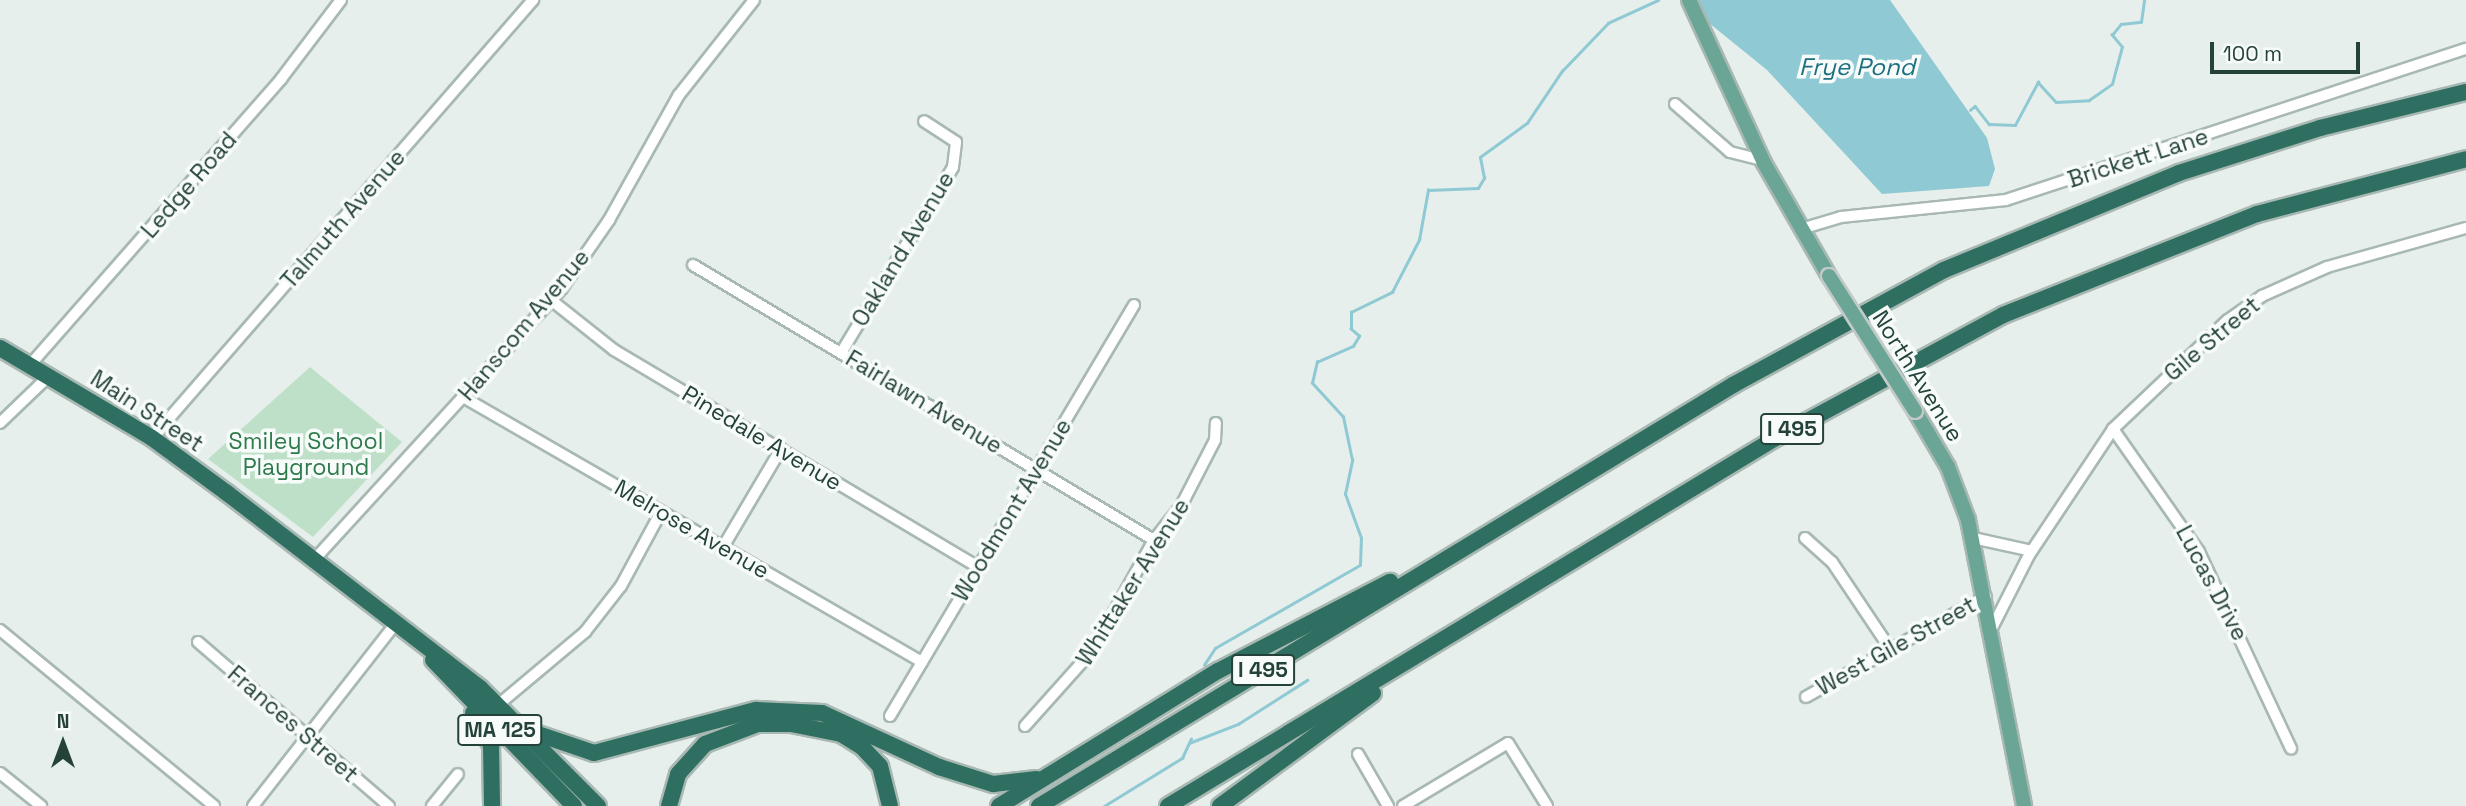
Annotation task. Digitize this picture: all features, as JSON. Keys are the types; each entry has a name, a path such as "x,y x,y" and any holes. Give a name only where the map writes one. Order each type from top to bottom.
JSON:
{"highway":[{"name":"I 495","path":"1039,806 1830,329 2013,239 2252,148 2466,92"},
{"name":"I 495","path":"1168,806 1774,439 2003,315 2257,214 2466,159"},
{"name":"Main Street","path":"0,348 152,438 313,561 498,705 598,806"},
{"path":"999,806 1219,671 1486,535"},
{"path":"1220,806 1468,624"},
{"name":"Main Street","path":"427,652 455,688 575,806"},
{"path":"455,688 491,746 492,806"},
{"path":"521,727 563,747 594,753 756,710 822,713 939,767 993,784 1046,777"},
{"path":"669,806 678,774 705,744 758,724 791,724 841,734 863,748 880,766 890,806"}],"main road":[{"name":"North Avenue","path":"1689,0 1762,160 1829,276 1915,411 1952,475 1973,538 1993,626 2024,806"}],"street":[{"name":"Ledge Road","path":"30,365 281,79 341,0"},
{"name":"Talmuth Avenue","path":"152,438 533,0"},
{"name":"Hanscom Avenue","path":"313,561 551,300 609,220 679,95 754,0"},
{"name":"Brickett Lane","path":"1801,229 1841,217 2006,200 2466,49"},
{"path":"1675,104 1730,152 1762,160"},
{"name":"Oakland Avenue","path":"841,353 950,174 956,142 924,121"},
{"name":"Gile Street","path":"1993,626 2032,551 2113,429 2204,340 2262,296 2360,256 2466,228"},
{"name":"Fairlawn Avenue","path":"693,265 1154,540"},
{"name":"Pinedale Avenue","path":"551,300 614,350 978,566"},
{"name":"Woodmont Avenue","path":"890,716 1134,305"},
{"path":"0,423 49,376"},
{"name":"Melrose Avenue","path":"463,397 922,662"},
{"name":"Whittaker Avenue","path":"1025,726 1080,670 1154,540 1181,506 1215,440 1216,424"},
{"name":"Lucas Drive","path":"2113,429 2199,552 2291,748"},
{"path":"723,547 781,449"},
{"path":"498,705 585,632 621,586 661,512"},
{"path":"1805,538 1832,562 1889,647"},
{"path":"1973,538 2032,551"},
{"name":"West Gile Street","path":"1806,697 1889,647 1986,596"},
{"path":"253,806 309,740 395,624"},
{"path":"0,630 214,806"},
{"name":"Frances Street","path":"198,642 389,806"},
{"path":"1403,806 1508,743 1547,806"},
{"path":"1357,754 1388,806"},
{"path":"0,772 41,806"},
{"path":"432,806 458,774"}],"green space":[{"name":"Smiley School Playground","path":"310,367 402,442 313,537 208,459"}],"water":[{"name":"Frye Pond","path":"1698,0 1890,0 1987,138 1995,169 1989,186 1882,194 1767,70 1709,23"}],"waterway":[{"path":"1204,665 1215,648 1360,565 1361,538 1345,494 1352,460 1343,417 1312,383 1317,362 1353,346 1359,336 1351,329 1351,312 1392,292 1419,240 1428,190 1478,188 1484,178 1480,157 1527,123 1562,71 1608,23 1658,0"},
{"path":"1970,110 1975,106 1989,124 2015,125 2038,82 2056,102 2089,100 2112,84 2122,47 2112,35 2121,24 2141,22 2144,0"},
{"path":"1189,743 1238,724 1307,680"},
{"path":"1104,806 1182,758 1191,739"}]}
